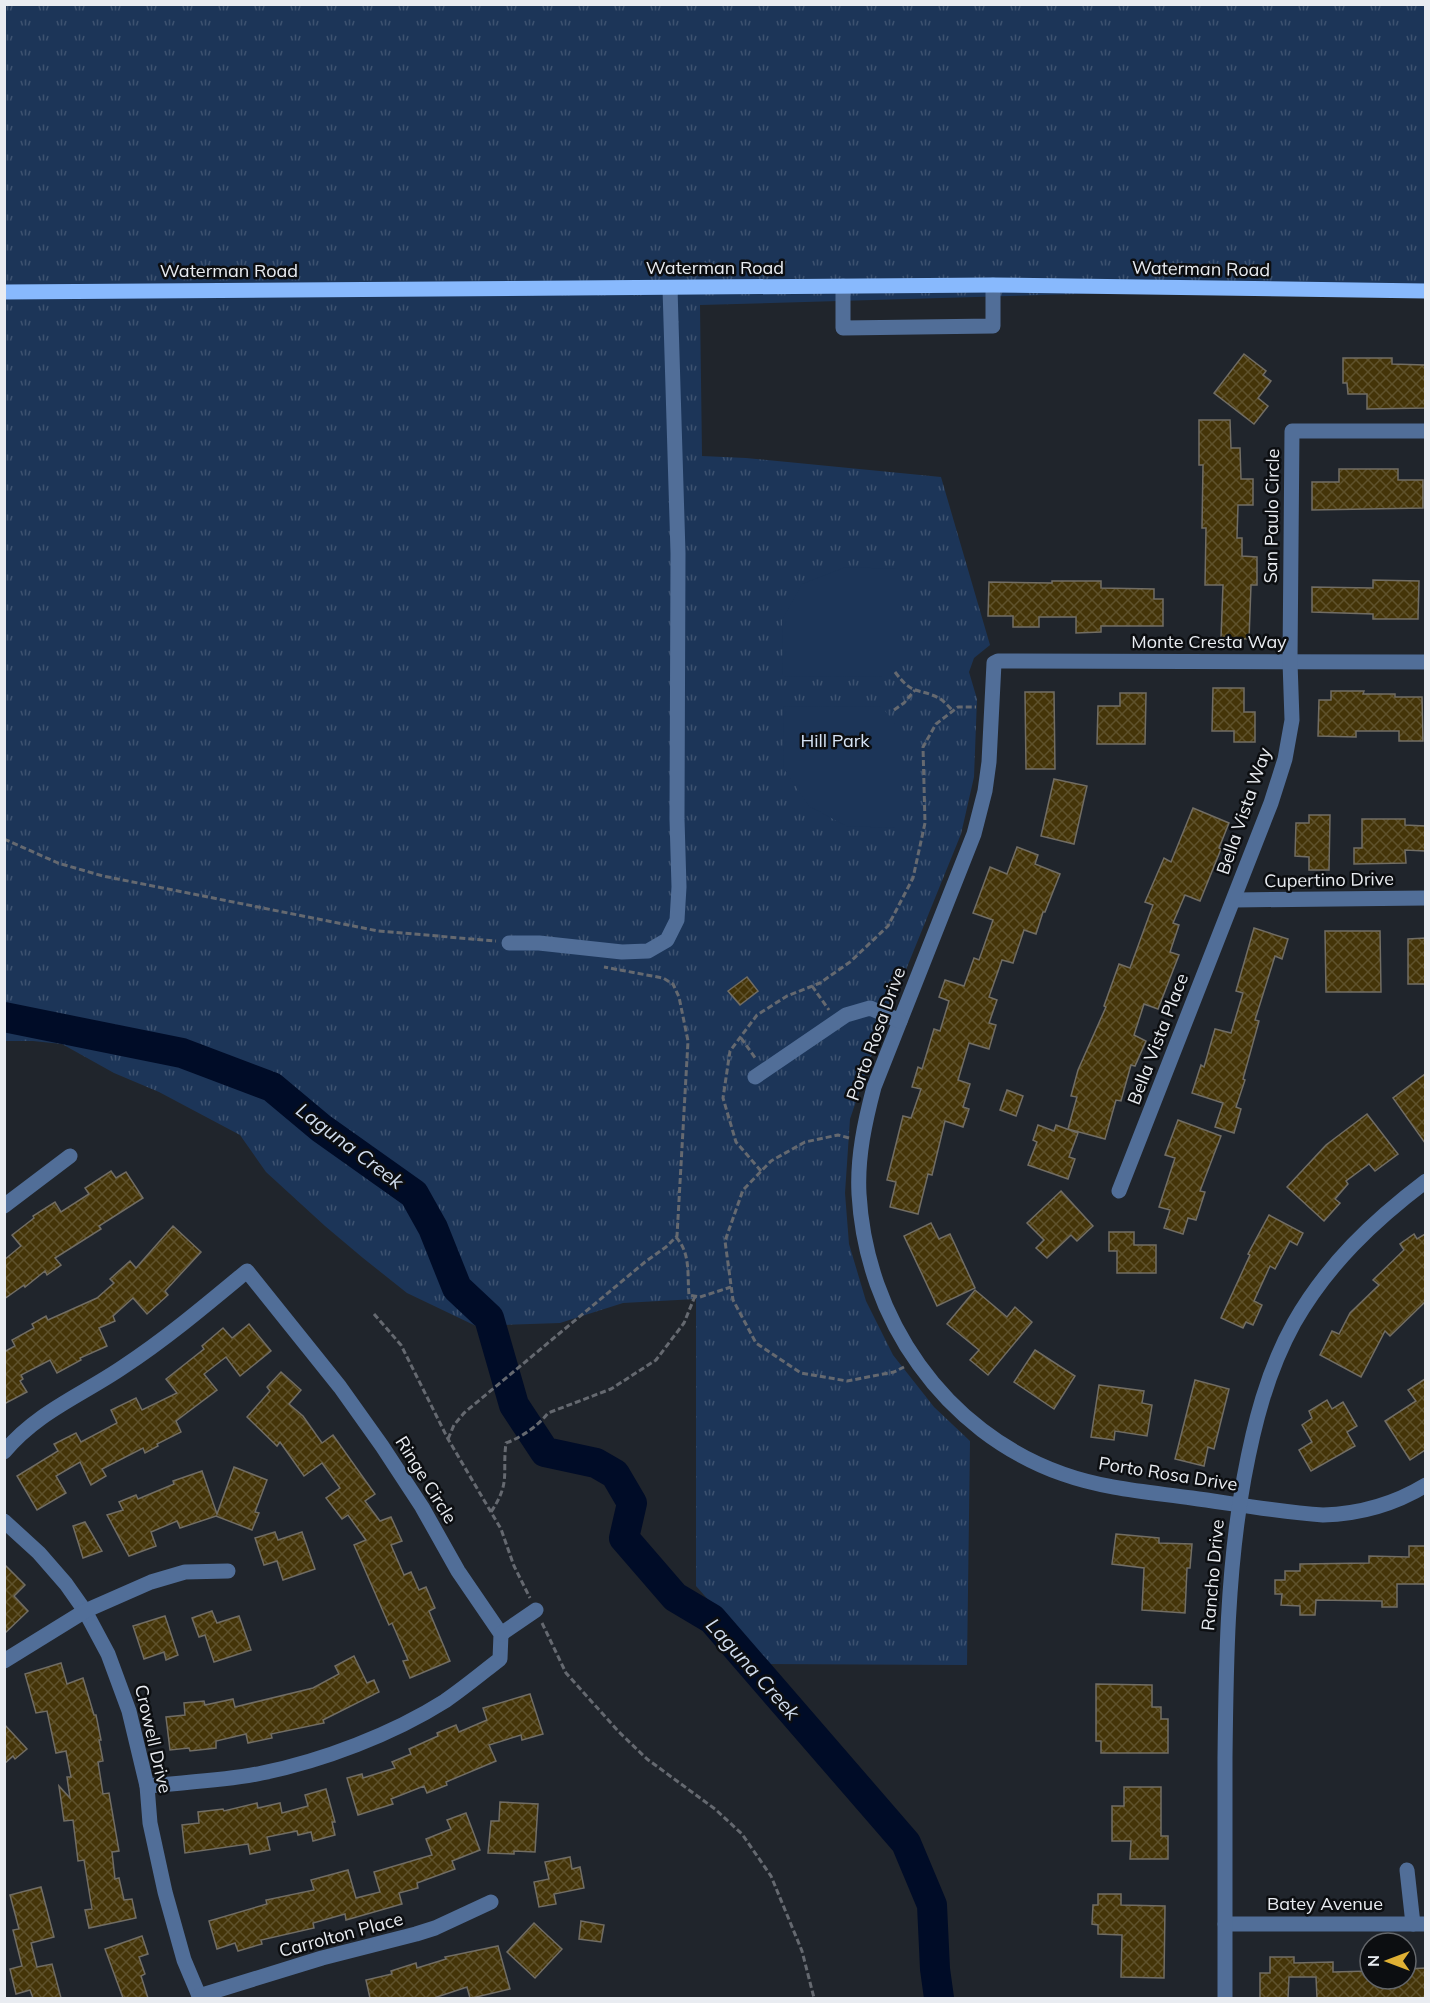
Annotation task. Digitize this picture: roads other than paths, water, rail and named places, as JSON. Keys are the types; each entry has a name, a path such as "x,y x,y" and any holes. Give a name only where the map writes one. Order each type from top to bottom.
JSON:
{"main road":[{"name":"Waterman Road","path":"4,292 993,285 1425,291"}],"street":[{"path":"843,286 843,328 993,326 993,285"},
{"path":"509,943 539,943 622,952 648,951 667,940 678,920 680,886 677,819 678,553 670,288"},
{"name":"San Paulo Circle","path":"1290,662 1292,431 1425,431"},
{"name":"Monte Cresta Way","path":"994,663 998,661 1425,662"},
{"name":"Bella Vista Way","path":"1234,900 1271,803 1285,759 1292,720 1290,662"},
{"name":"Porto Rosa Drive","path":"994,663 989,762 985,791 974,834 874,1087 862,1140 859,1193 864,1237 874,1278 890,1318 916,1360 939,1390 970,1420 1005,1446 1043,1466 1105,1486 1304,1513 1341,1514 1378,1507 1425,1485"},
{"name":"Cupertino Drive","path":"1234,900 1425,898"},
{"name":"Bella Vista Place","path":"1119,1191 1234,900"},
{"path":"759,1074 846,1015 870,1008 900,1021"},
{"path":"4,1206 70,1156"},
{"name":"Rancho Drive","path":"1225,1998 1228,1600 1239,1505 1255,1420 1268,1380 1295,1321 1318,1286 1345,1252 1374,1222 1425,1181"},
{"name":"Ringe Circle","path":"4,1452 43,1415 121,1369 162,1341 247,1271 340,1387 382,1446 422,1507 458,1570 501,1634"},
{"name":"Crowell Drive","path":"4,1521 39,1553 85,1611 108,1654 123,1691 147,1786 150,1823 165,1892 184,1960 199,1997"},
{"path":"4,1661 85,1611 168,1576 202,1570 228,1571"},
{"path":"147,1786 259,1774 305,1763 352,1746 399,1725 444,1701 500,1659 501,1634 536,1611"},
{"path":"1407,1870 1419,1924"},
{"name":"Carrolton Place","path":"199,1997 322,1958 435,1928 491,1902"},
{"name":"Batey Avenue","path":"1225,1924 1419,1924"}],"waterway":[{"name":"Laguna Creek","path":"4,1017 182,1053 272,1087 321,1128 414,1194 433,1228 457,1288 489,1318 514,1405 545,1452 596,1463 615,1474 632,1503 624,1538 675,1597 712,1619 906,1843 932,1905 935,1969 939,1998"}],"park label":[{"name":"Hill Park","path":"835,741"}]}
